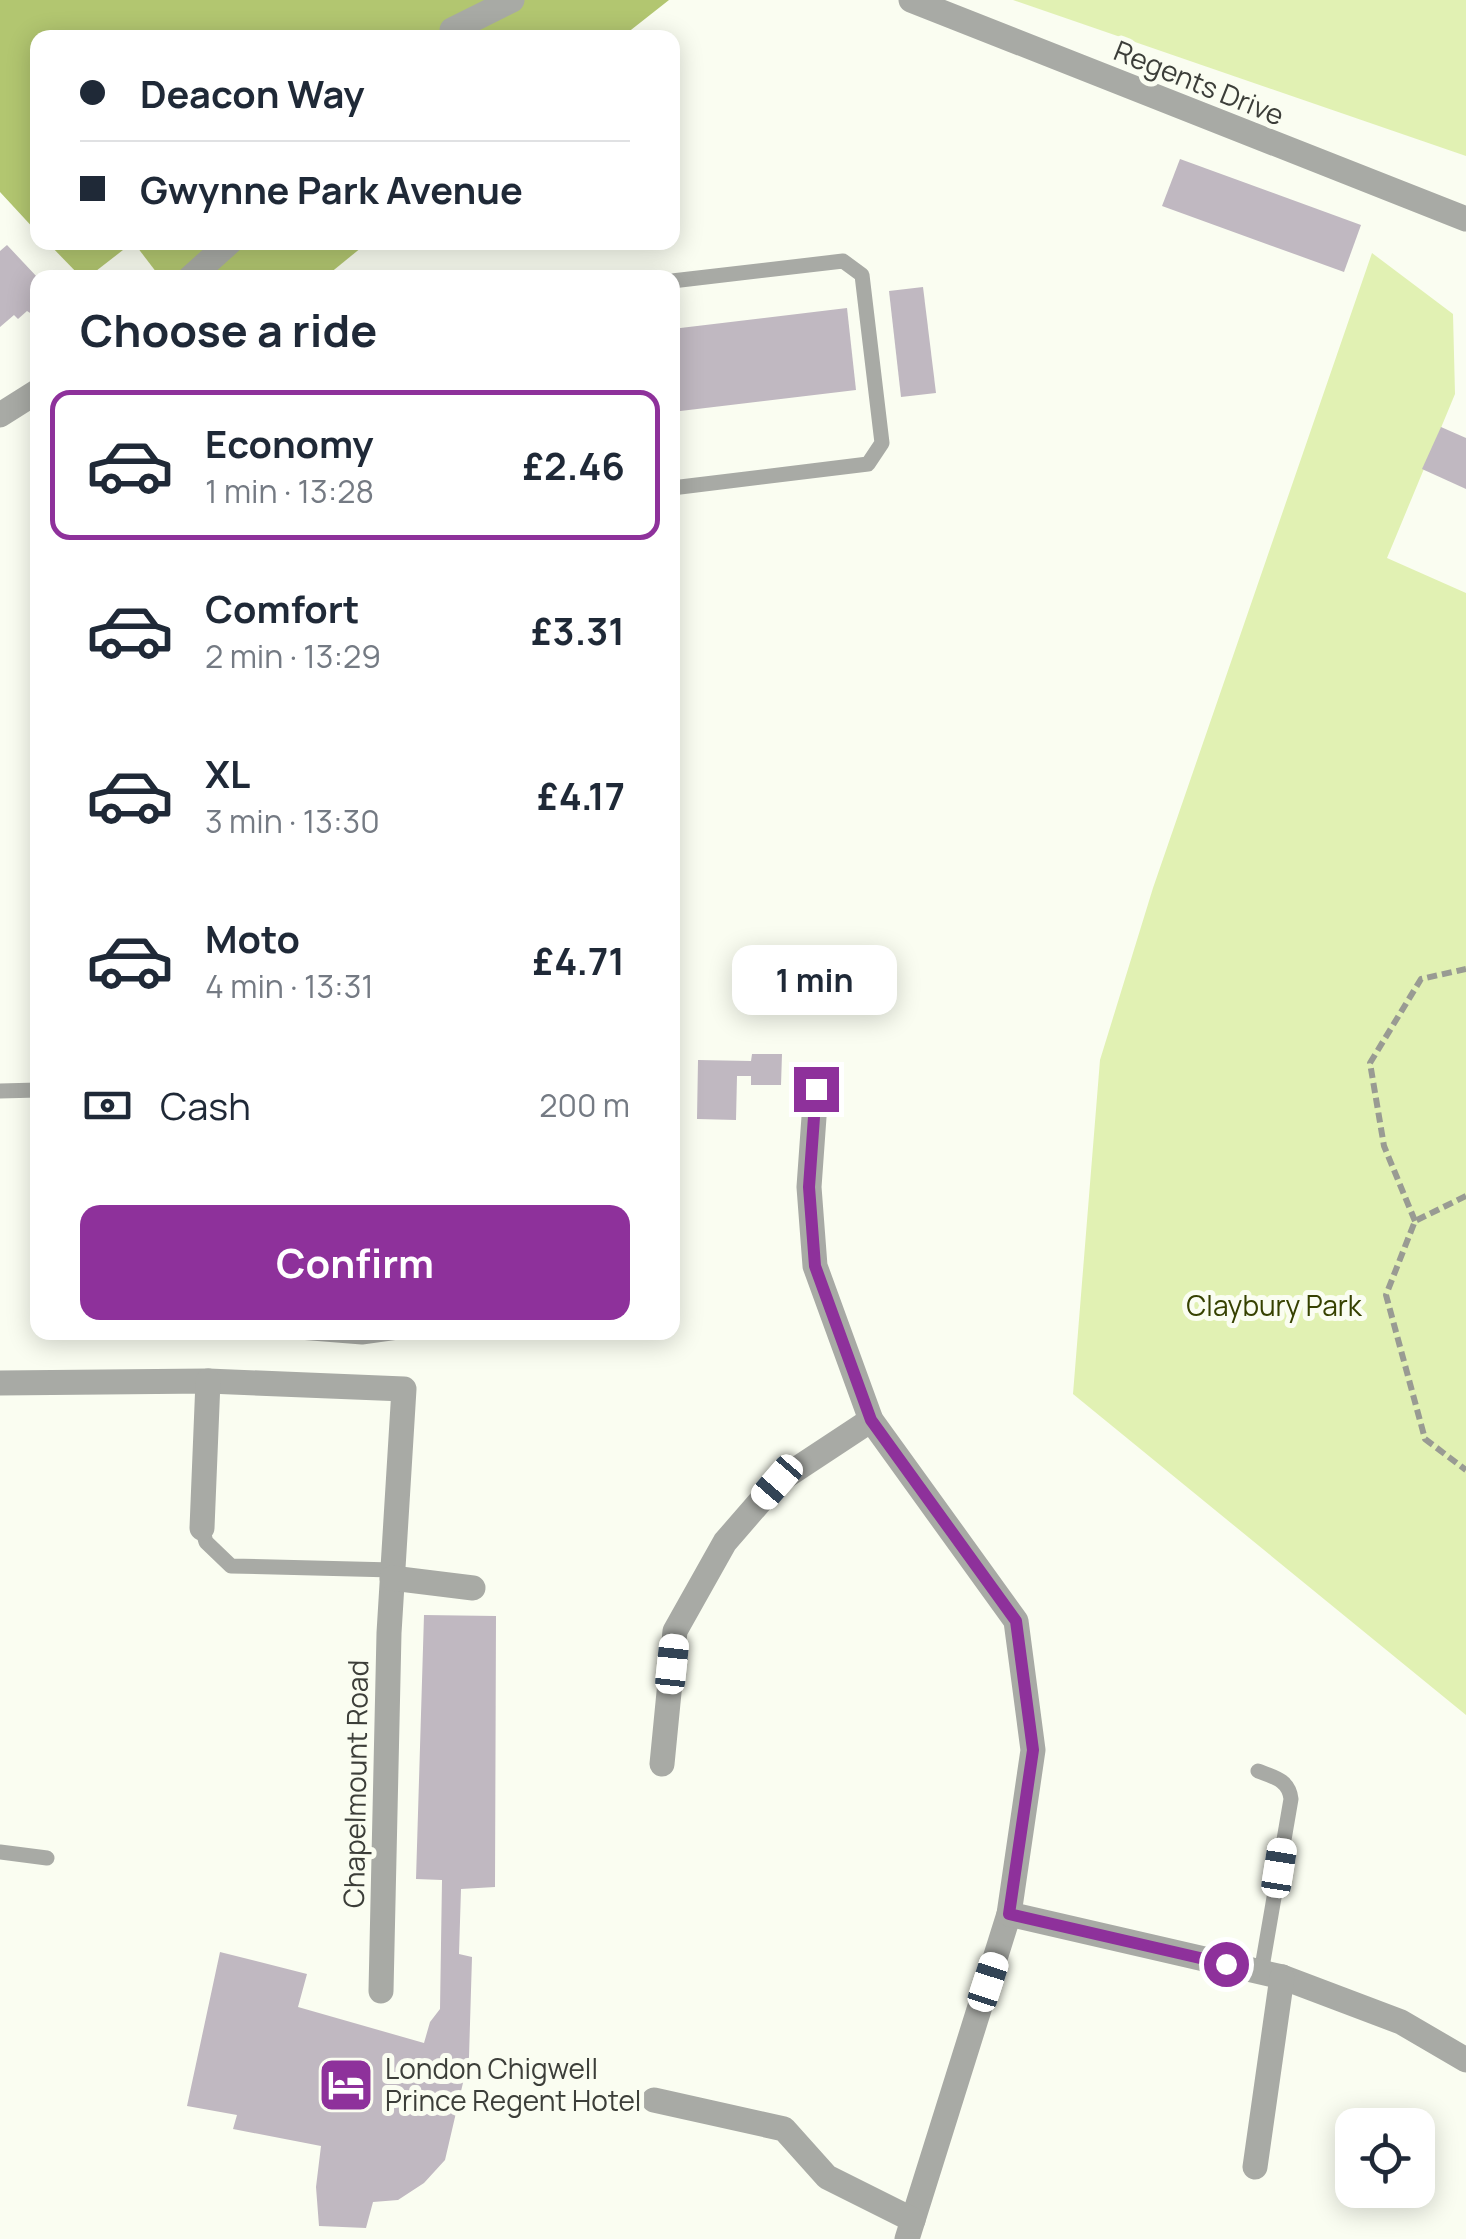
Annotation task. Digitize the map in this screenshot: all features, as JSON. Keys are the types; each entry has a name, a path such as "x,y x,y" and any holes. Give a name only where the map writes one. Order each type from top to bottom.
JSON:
{"street":[{"path":"452,30 481,0"},
{"path":"456,30 512,0"},
{"name":"Regents Drive","path":"911,0 1466,219"},
{"path":"199,270 221,250"},
{"path":"0,414 30,395"},
{"path":"654,2100 784,2129 827,2177 910,2230 1009,1914 1033,1750 1016,1621 871,1420 815,1266 809,1187 816,1089"},
{"path":"202,1528 208,1381"},
{"name":"Chapelmount Road","path":"0,1383 208,1381 404,1389 393,1574 381,1990"},
{"path":"662,1764 675,1631 725,1542 777,1482 871,1420"},
{"path":"393,1574 473,1588"},
{"path":"1009,1914 1272,1975 1400,2022 1466,2060"},
{"path":"1255,2167 1272,1975"}],"lane":[{"path":"680,280 843,261 862,275 882,442 868,464 680,487"},
{"path":"0,1091 30,1090"},
{"path":"202,1528 206,1542 231,1566 393,1574"},
{"path":"1258,1771 1280,1779 1290,1788 1291,1799 1272,1975"},
{"path":"0,1852 47,1858"}],"path":[{"path":"1415,1221 1384,1146 1370,1062 1421,979 1466,969"},
{"path":"1466,1196 1415,1221 1386,1295 1425,1439 1466,1470"}],"green space":[{"path":"0,0 669,0 631,30 30,30 30,224 0,192"},
{"path":"1013,0 1466,0 1466,156"},
{"path":"55,250 123,250 97,270 74,270"},
{"path":"139,250 358,250 334,270 155,270"},
{"name":"Claybury Park","path":"1372,253 1453,314 1455,394 1387,558 1466,593 1466,1715 1073,1394 1100,1060 1153,888"}],"building":[{"path":"1180,159 1361,225 1344,272 1162,206"},
{"path":"7,245 30,270 30,313 27,311 18,319 14,315 0,327 0,251"},
{"path":"923,287 936,393 901,397 889,291"},
{"path":"847,308 856,390 680,411 680,328"},
{"path":"1441,427 1466,438 1466,489 1422,469"},
{"path":"752,1054 782,1054 781,1085 751,1085 751,1076 737,1076 736,1120 697,1119 698,1060 751,1061"},
{"path":"424,1615 496,1616 495,1887 461,1889 459,1954 472,1957 469,2057 445,2160 424,2183 398,2200 373,2202 366,2228 319,2226 316,2187 321,2146 233,2129 237,2115 187,2106 220,1952 307,1974 298,2007 424,2043 430,2022 440,2009 442,1880 416,1879"}],"place":[{"name":"London Chigwell Prince Regent Hotel","path":"346,2085"}],"route":[{"path":"816,1089 809,1187 815,1266 871,1420 1016,1621 1033,1750 1009,1914 1226,1964"}]}
